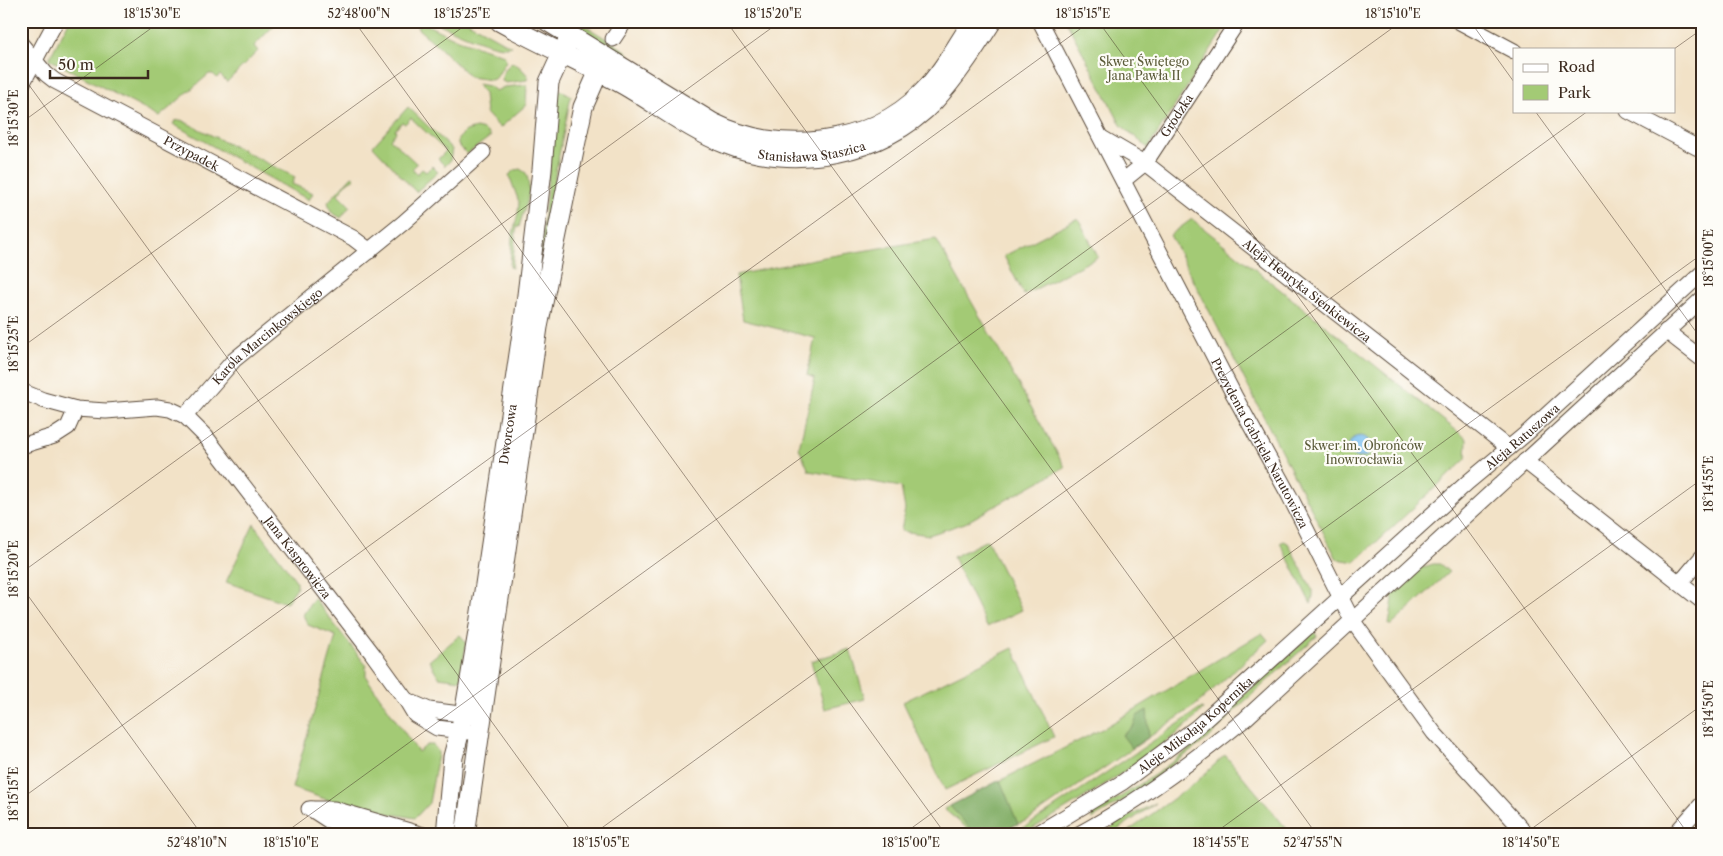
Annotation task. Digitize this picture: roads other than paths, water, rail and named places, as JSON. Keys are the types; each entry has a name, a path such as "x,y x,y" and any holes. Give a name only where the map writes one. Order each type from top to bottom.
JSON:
{"main road":[{"path":"499,21 561,54 602,64"},
{"path":"547,21 570,36 602,64"},
{"name":"Stanisława Staszica","path":"602,64 727,130 754,138 799,143 823,140 866,129 881,123 903,109 923,92 945,64 973,21"},
{"name":"Stanisława Staszica","path":"602,64 725,144 774,155 813,155 840,151 864,144 888,134 910,121 933,102 958,73 992,21"},
{"name":"Dworcowa","path":"466,835 471,724 495,520 532,259 549,82 570,36"},
{"name":"Dworcowa","path":"446,835 453,757 471,724 538,326 583,107 602,64"}],"street":[{"path":"21,86 56,21"},
{"path":"613,39 625,21"},
{"name":"Prezydenta Gabriela Narutowicza","path":"1040,21 1234,395 1289,495 1352,620 1434,733 1526,835"},
{"name":"Grodzka","path":"1124,180 1145,163 1238,21"},
{"path":"1458,21 1513,50"},
{"name":"Przypadek","path":"21,44 46,74 55,81 353,238 370,251"},
{"path":"1630,112 1702,150"},
{"name":"Aleja Henryka Sienkiewicza","path":"1102,138 1145,163 1509,448"},
{"name":"Karola Marcinkowskiego","path":"185,416 234,360 370,251 483,152"},
{"name":"Aleja Ratuszowa","path":"1342,597 1702,273"},
{"name":"Aleja Ratuszowa","path":"1352,620 1702,299"},
{"path":"1666,331 1702,359"},
{"path":"21,391 43,400 76,409 106,411 158,407 170,409 185,416"},
{"path":"21,446 54,436 68,427 76,409"},
{"name":"Jana Kasprowicza","path":"185,416 206,437 406,700 415,715 437,728 471,724"},
{"path":"1526,461 1702,601"},
{"path":"1680,584 1702,557"},
{"name":"Aleje Mikołaja Kopernika","path":"1036,835 1124,782 1197,727 1342,597"},
{"name":"Aleje Mikołaja Kopernika","path":"1080,834 1112,817 1207,749 1244,719 1352,620"},
{"name":"Jana Kasprowicza","path":"406,700 471,724"},
{"path":"437,728 453,757"},
{"path":"1674,835 1702,804"},
{"path":"1071,813 1080,834"},
{"path":"370,829 423,835"}],"water":[{"path":"1360,436 1368,439 1371,447 1368,455 1360,458 1352,455 1349,447 1352,439"}],"park label":[{"name":"Skwer Świętego Jana Pawła II","path":"1144,68"},
{"name":"Skwer im. Obrońców Inowrocławia","path":"1364,452"}]}
